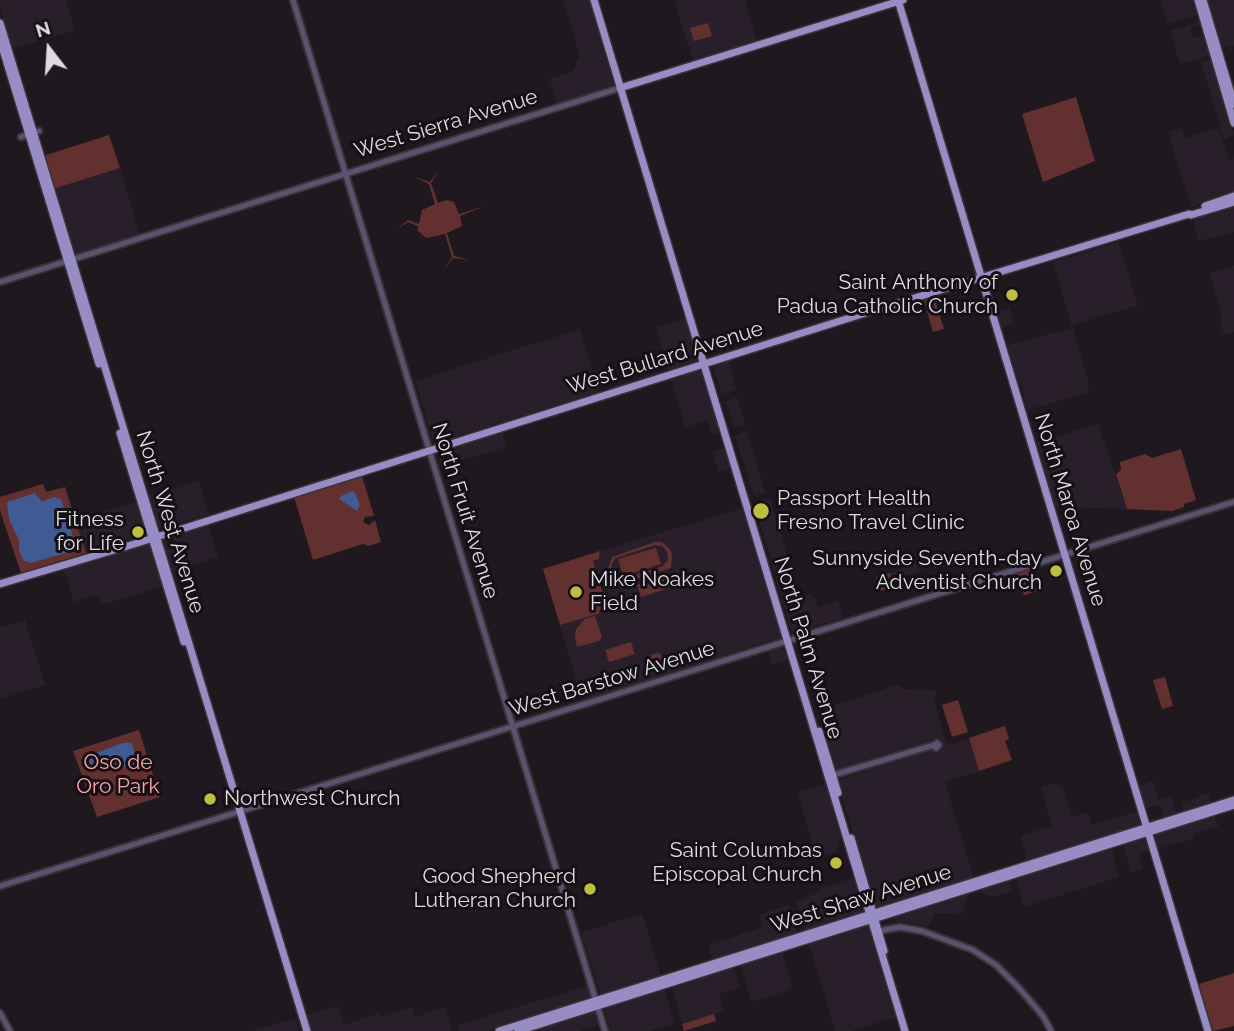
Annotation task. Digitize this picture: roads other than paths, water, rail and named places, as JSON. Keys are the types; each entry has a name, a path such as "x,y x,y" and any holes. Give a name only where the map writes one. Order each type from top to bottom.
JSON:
{"main road":[{"name":"North Palm Avenue","path":"596,0 700,331 707,363"},
{"name":"North Palm Avenue","path":"596,0 788,640 846,823 905,1031"},
{"name":"West Sierra Avenue","path":"622,87 900,0"},
{"name":"North Maroa Avenue","path":"900,0 1208,1031"},
{"path":"1198,0 1234,104"},
{"path":"1203,0 1234,123"},
{"name":"North West Avenue","path":"0,23 31,134 187,638 303,1029"},
{"name":"North West Avenue","path":"2,37 13,65 31,134"},
{"name":"West Bullard Avenue","path":"1189,214 1190,211 1234,196"},
{"path":"1201,212 1222,200"},
{"name":"West Bullard Avenue","path":"0,584 1234,202"},
{"path":"688,309 697,330 700,331"},
{"name":"North West Avenue","path":"154,537 170,598 298,1001 303,1029"},
{"path":"170,598 174,600 187,638"},
{"name":"North Palm Avenue","path":"831,778 832,792 879,931 891,983"},
{"path":"832,792 846,823"},
{"name":"West Shaw Avenue","path":"499,1031 781,948 814,935 815,932 931,901 1234,802"},
{"name":"West Shaw Avenue","path":"518,1031 597,1003 873,917 954,888 1148,830"},
{"path":"931,901 954,888"},
{"path":"287,979 298,1001"}],"street":[{"name":"North Fruit Avenue","path":"293,0 605,1031"},
{"name":"West Sierra Avenue","path":"0,282 622,87"},
{"name":"West Barstow Avenue","path":"0,886 1234,502"},
{"path":"831,778 934,746"},
{"path":"879,931 909,928 945,938 973,950 996,965 1020,989 1043,1016 1051,1031"},
{"path":"0,1013 10,1031"}],"water":[{"path":"352,491 360,505 357,511 339,499"},
{"path":"35,493 42,502 54,497 61,499 76,547 72,551 31,563 24,561 19,551 19,540 9,519 7,502"},
{"path":"123,743 132,745 138,761 135,767 127,768 112,763 106,767 91,768 88,756"}],"place":[{"name":"Saint Anthony of Padua Catholic Church","path":"1012,295"},
{"name":"Passport Health Fresno Travel Clinic","path":"761,511"},
{"name":"Fitness for Life","path":"138,532"},
{"name":"Sunnyside Seventh-day Adventist Church","path":"1056,571"},
{"name":"Mike Noakes Field","path":"576,592"},
{"name":"Northwest Church","path":"210,799"},
{"name":"Saint Columbas Episcopal Church","path":"836,863"},
{"name":"Good Shepherd Lutheran Church","path":"590,889"}],"park label":[{"name":"Oso de Oro Park","path":"118,775"}]}
